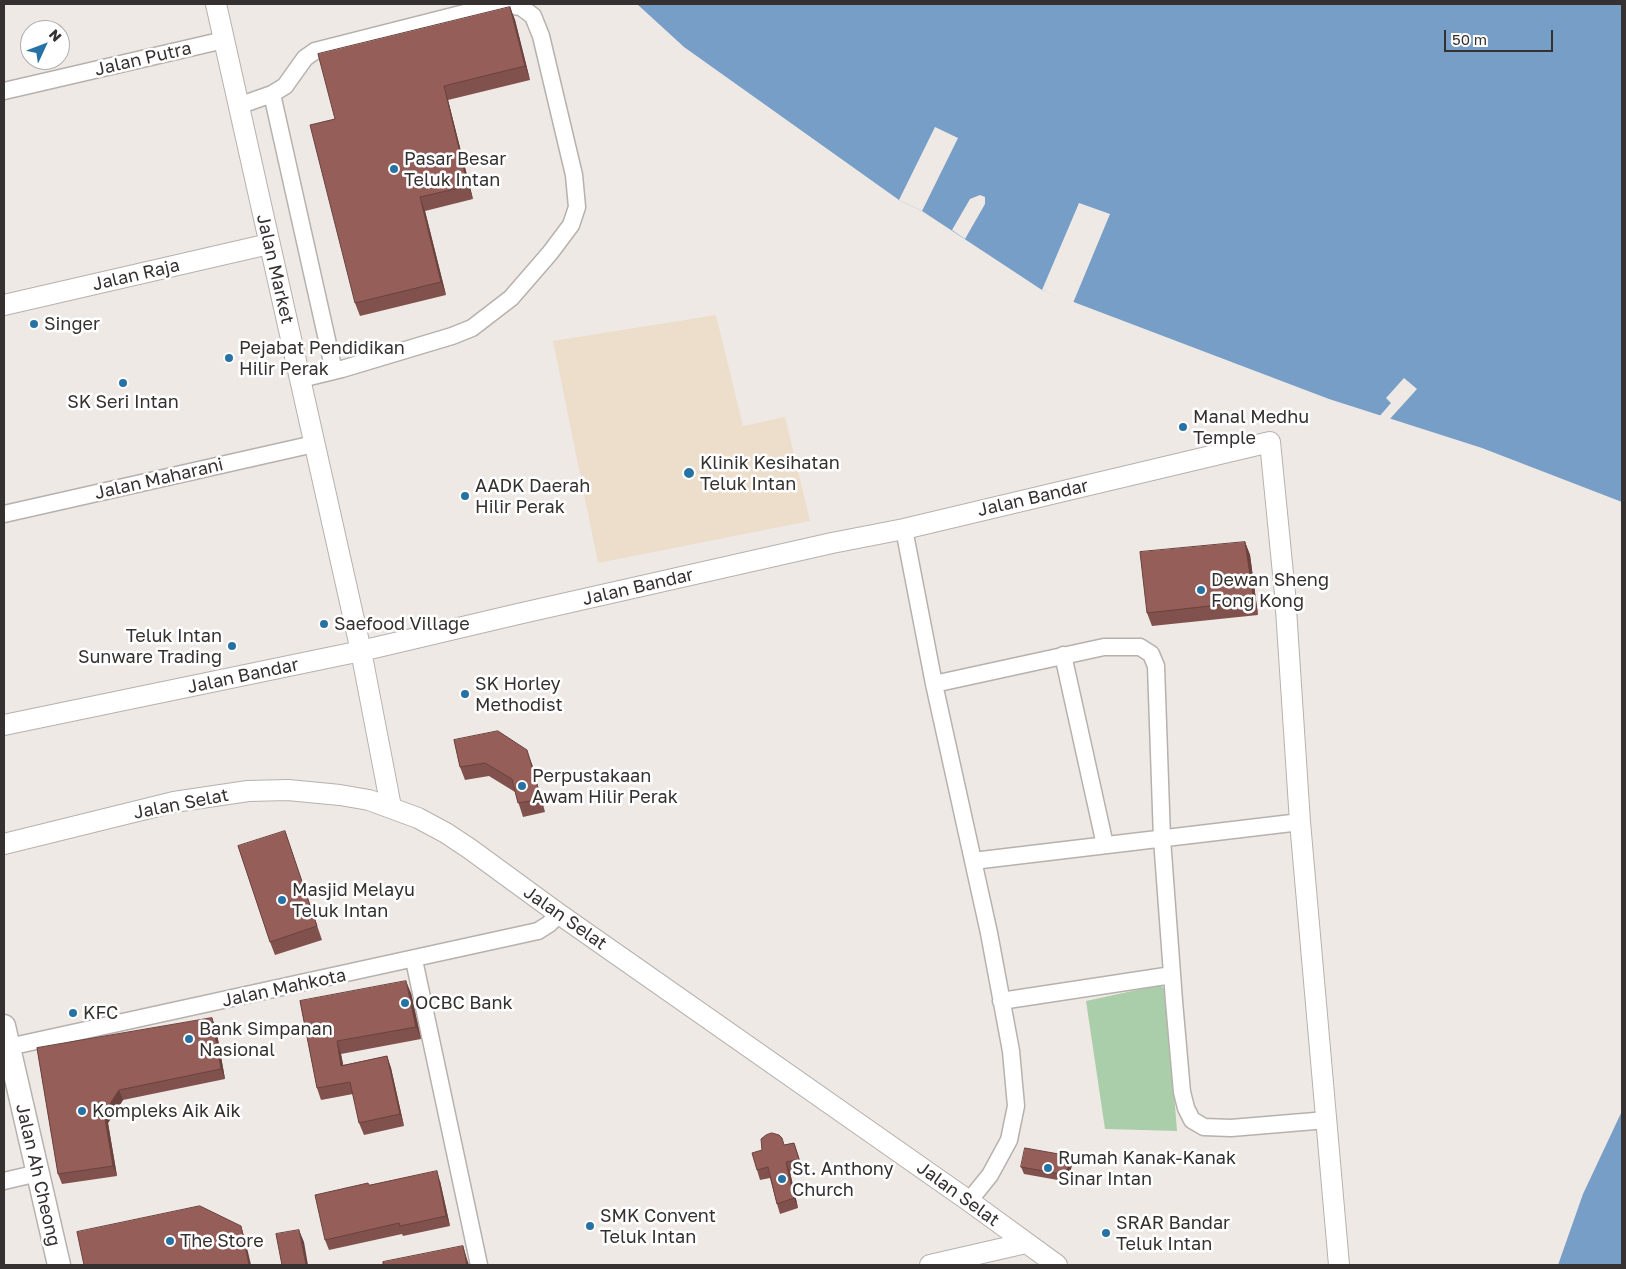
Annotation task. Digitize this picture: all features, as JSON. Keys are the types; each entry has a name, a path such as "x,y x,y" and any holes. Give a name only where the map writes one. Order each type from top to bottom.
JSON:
{"main road":[{"name":"Jalan Ah Cheong","path":"5,1041 60,1265"}],"street":[{"name":"Jalan Market","path":"216,4 361,651 391,807"},
{"path":"238,106 272,94 285,86 304,58 315,50 500,4 521,7 533,16 541,36 574,175 577,207 571,225 550,253 511,298 472,328 459,334 301,379"},
{"name":"Jalan Putra","path":"4,91 224,40"},
{"path":"272,94 334,371"},
{"name":"Jalan Raja","path":"4,305 269,244"},
{"name":"Jalan Bandar","path":"4,725 361,651 822,545 904,528 1270,442 1285,594 1300,822"},
{"name":"Jalan Maharani","path":"4,514 314,444"},
{"path":"904,528 934,684 989,932 1011,1051 1016,1106 1009,1140 990,1175 969,1202"},
{"path":"934,684 1104,646 1140,647 1151,654 1156,666 1162,839 1182,1092 1186,1108 1192,1120 1204,1127 1232,1128 1327,1120"},
{"path":"1063,656 1105,845"},
{"name":"Jalan Selat","path":"4,844 174,802 248,791 314,792 369,800 391,807 418,818 446,833 1057,1265"},
{"path":"973,861 1300,822 1339,1265"},
{"name":"Jalan Mahkota","path":"5,1041 414,960 538,931 559,914"},
{"path":"414,960 479,1265"},
{"path":"1001,1001 1172,975"},
{"path":"4,1181 38,1173"},
{"path":"930,1265 1026,1243"}],"shaded area":[{"name":"Klinik Kesihatan Teluk Intan","path":"716,315 743,426 785,417 810,521 598,563 553,341"}],"green space":[{"path":"1160,985 1166,990 1177,1131 1105,1129 1086,1001"}],"water":[{"path":"637,4 1622,4 1622,502 1482,448 1329,399 1042,290 922,211 899,200 684,47"},
{"path":"1622,1111 1622,1265 1558,1265 1583,1194"}],"pier":[{"path":"935,127 958,138 922,211 899,200"},
{"path":"980,195 985,197 985,204 965,239 952,230 970,199"},
{"path":"1079,203 1110,214 1073,303 1042,290"},
{"path":"1404,378 1417,389 1388,421 1378,418 1391,403 1386,398"}],"building":[{"name":"Pasar Besar Teluk Intan","path":"510,7 525,66 444,86 468,186 420,197 441,282 355,303 310,125 335,119 318,54"},
{"name":"Dewan Sheng Fong Kong","path":"1245,542 1254,601 1147,613 1140,552"},
{"name":"Perpustakaan Awam Hilir Perak","path":"498,731 527,750 541,799 518,803 512,779 485,763 460,767 454,740"},
{"name":"Masjid Melayu Teluk Intan","path":"285,831 317,926 270,942 238,846"},
{"path":"406,981 416,1027 337,1041 341,1066 387,1056 400,1114 359,1123 350,1082 317,1088 300,1001"},
{"name":"Kompleks Aik Aik","path":"212,1018 221,1069 119,1090 104,1113 113,1166 58,1174 37,1048"},
{"name":"St. Anthony Church","path":"772,1133 782,1138 784,1145 794,1143 799,1159 786,1162 794,1198 777,1204 768,1167 757,1170 752,1153 762,1150 761,1139"},
{"name":"Rumah Kanak-Kanak Sinar Intan","path":"1025,1148 1070,1156 1066,1175 1021,1167"},
{"path":"437,1171 446,1216 400,1226 399,1223 325,1240 315,1195 368,1183 369,1185"},
{"name":"The Store","path":"200,1206 241,1226 249,1265 84,1265 77,1232"},
{"path":"299,1230 306,1265 282,1265 276,1234"},
{"path":"463,1246 467,1265 383,1265 383,1262"}],"place":[{"name":"Pasar Besar Teluk Intan","path":"394,169"},
{"name":"Singer","path":"34,324"},
{"name":"Pejabat Pendidikan Hilir Perak","path":"229,358"},
{"name":"SK Seri Intan","path":"123,383"},
{"name":"Manal Medhu Temple","path":"1183,427"},
{"name":"Klinik Kesihatan Teluk Intan","path":"689,473"},
{"name":"AADK Daerah Hilir Perak","path":"465,496"},
{"name":"Dewan Sheng Fong Kong","path":"1201,590"},
{"name":"Saefood Village","path":"324,624"},
{"name":"Teluk Intan Sunware Trading","path":"232,646"},
{"name":"SK Horley Methodist","path":"465,694"},
{"name":"Perpustakaan Awam Hilir Perak","path":"522,786"},
{"name":"Masjid Melayu Teluk Intan","path":"282,900"},
{"name":"OCBC Bank","path":"405,1003"},
{"name":"KFC","path":"73,1013"},
{"name":"Bank Simpanan Nasional","path":"189,1039"},
{"name":"Kompleks Aik Aik","path":"82,1111"},
{"name":"Rumah Kanak-Kanak Sinar Intan","path":"1048,1168"},
{"name":"St. Anthony Church","path":"782,1179"},
{"name":"SMK Convent Teluk Intan","path":"590,1226"},
{"name":"SRAR Bandar Teluk Intan","path":"1106,1233"},
{"name":"The Store","path":"170,1241"}]}
